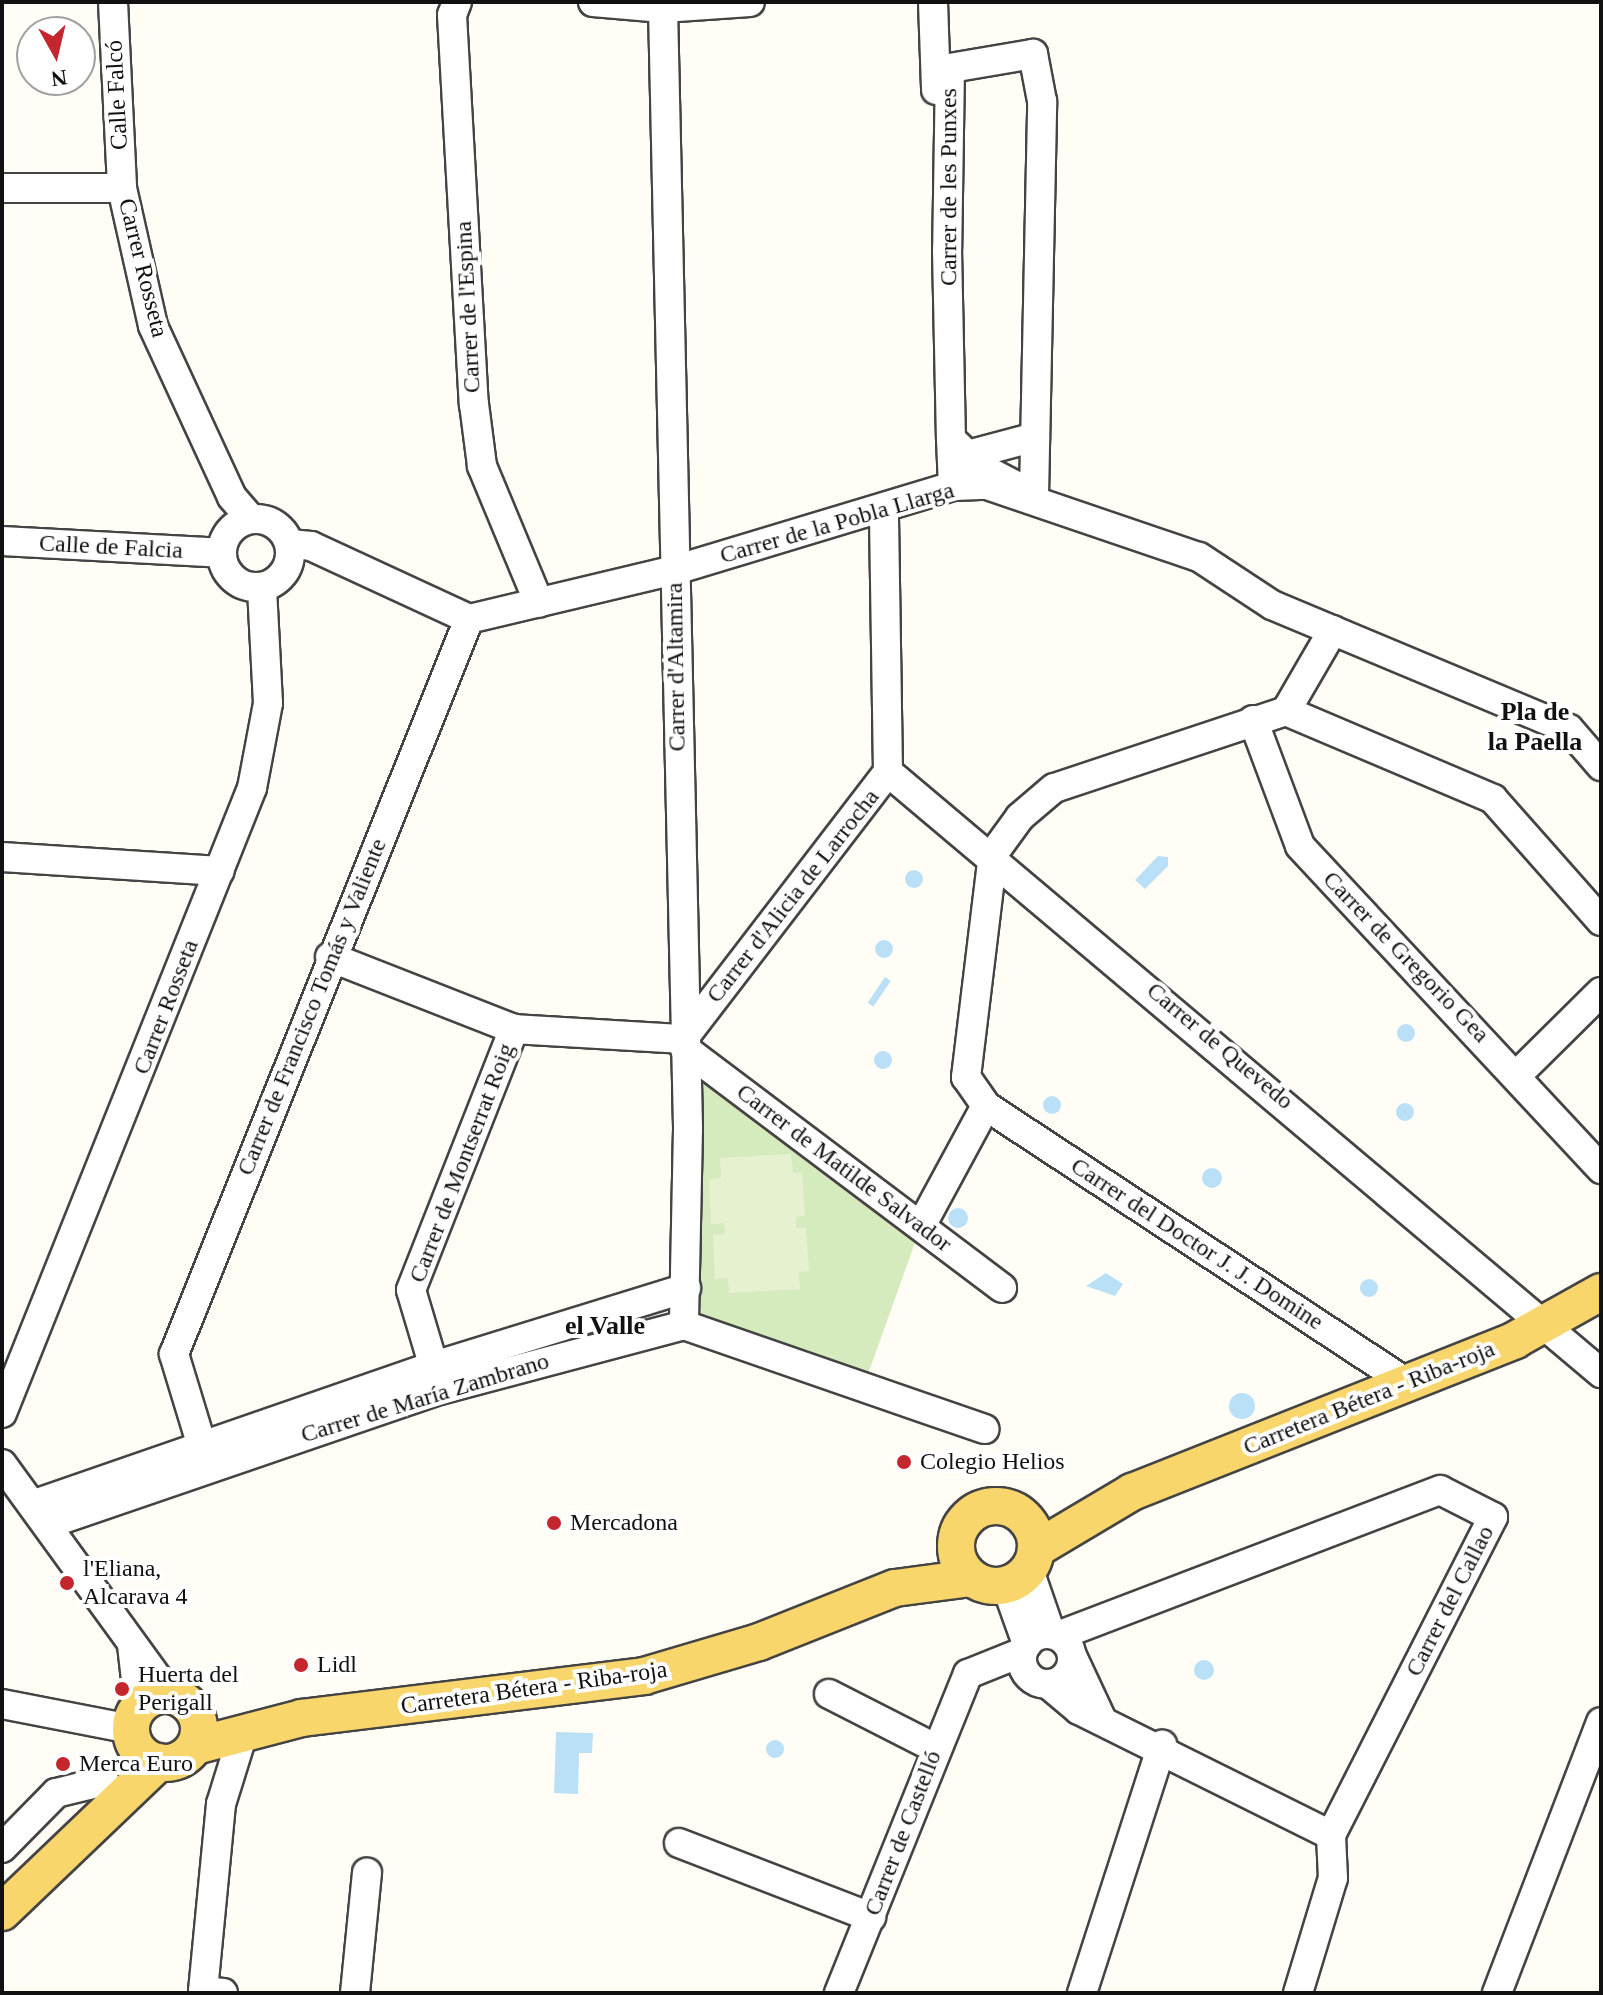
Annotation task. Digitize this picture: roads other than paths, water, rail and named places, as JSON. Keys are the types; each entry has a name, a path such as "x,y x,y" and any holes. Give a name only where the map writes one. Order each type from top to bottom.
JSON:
{"main road":[{"name":"Carretera Bétera - Riba-roja","path":"6,1908 181,1754 244,1730 302,1718 644,1676 759,1642 895,1588 1011,1571 1132,1492 1549,1325 1601,1292"},
{"name":"Carretera Bétera - Riba-roja","path":"895,1588 983,1508 1132,1492"},
{"path":"958,1532 957,1557 1011,1571 1029,1523 1007,1507"},
{"name":"Carretera Bétera - Riba-roja","path":"6,1908 105,1781 150,1715 302,1718"},
{"path":"150,1715 141,1753 181,1754"},
{"path":"150,1715 181,1754"}],"street":[{"name":"Calle Falcó","path":"113,2 122,188"},
{"name":"Carrer de l'Espina","path":"457,2 452,15 474,404 482,466 539,603"},
{"path":"593,2 663,8 750,2"},
{"path":"933,2 947,488"},
{"name":"Carrer d'Altamira","path":"663,8 684,1044 684,1325"},
{"name":"Carrer de les Punxes","path":"947,488 960,447 950,68 1018,52 1033,54 1038,64 1042,101 1034,495"},
{"path":"2,188 122,188"},
{"name":"Carrer Rosseta","path":"122,188 153,326 226,484 251,519 272,523 290,544 325,552 469,619"},
{"path":"960,447 1035,437"},
{"path":"960,447 1034,495"},
{"name":"Carrer de la Pobla Llarga","path":"539,603 675,570 947,488 1034,495 1199,557 1272,605 1569,729 1601,766"},
{"name":"Carrer d'Alicia de Larrocha","path":"684,1044 888,772 884,509"},
{"path":"251,519 233,527 221,553 233,580 262,587 286,570 290,544"},
{"name":"Calle de Falcia","path":"2,541 221,553"},
{"name":"Carrer Rosseta","path":"2,1413 252,788 268,703 262,587"},
{"path":"469,619 539,603"},
{"name":"Carrer de Francisco Tomás y Valiente","path":"205,1456 174,1354 330,957 469,619"},
{"path":"1286,711 1333,630"},
{"path":"921,1226 986,1106 966,1077 993,854 1054,788 1286,711 1493,799 1601,921"},
{"name":"Carrer de Gregorio Gea","path":"1253,720 1300,846 1517,1075 1601,1169"},
{"name":"Carrer de Quevedo","path":"888,772 993,854 1549,1325 1601,1373"},
{"path":"2,857 220,871"},
{"path":"330,957 514,1029 684,1044"},
{"path":"1517,1075 1601,992"},
{"name":"Carrer de Montserrat Roig","path":"437,1378 411,1290 514,1029"},
{"name":"Carrer de Matilde Salvador","path":"684,1044 1002,1288"},
{"name":"Carrer del Doctor J. J. Domine","path":"986,1106 1407,1383"},
{"name":"Carrer de María Zambrano","path":"43,1514 686,1288"},
{"path":"684,1325 984,1429"},
{"name":"Carrer de María Zambrano","path":"437,1378 684,1325"},
{"path":"2,1464 43,1514 132,1644 150,1715 52,1711 2,1704"},
{"name":"Carrer del Callao","path":"976,1669 1051,1646 1099,1622 1440,1490 1493,1517 1331,1835"},
{"path":"1011,1571 1069,1673 1041,1682"},
{"path":"1041,1682 1051,1646"},
{"path":"1051,1646 1102,1720"},
{"path":"976,1669 1041,1682 1102,1720 1162,1745 1331,1835 1333,1878 1298,1993"},
{"name":"Carrer de Castelló","path":"839,1993 935,1748 976,1669"},
{"path":"829,1694 935,1748"},
{"path":"1497,1993 1601,1722"},
{"path":"223,1993 203,1991 221,1804 244,1730"},
{"path":"1082,1993 1162,1745"},
{"path":"181,1754 212,1766 221,1804"},
{"path":"2,1848 56,1793 105,1781"},
{"path":"679,1843 871,1917"},
{"path":"355,1993 367,1873"}],"water":[{"path":"1158,856 1168,857 1168,866 1145,889 1135,880"},
{"path":"910,870 918,870 923,879 921,886 910,888 905,883 905,875"},
{"path":"884,940 893,949 884,958 875,949"},
{"path":"885,977 891,981 873,1007 868,1003"},
{"path":"1402,1024 1410,1024 1415,1033 1413,1040 1402,1042 1397,1037 1397,1029"},
{"path":"883,1051 892,1060 883,1069 874,1060"},
{"path":"1052,1096 1061,1105 1052,1114 1043,1105"},
{"path":"1405,1103 1414,1112 1405,1121 1396,1112"},
{"path":"1212,1168 1219,1171 1222,1178 1219,1185 1212,1188 1205,1185 1202,1178 1205,1171"},
{"path":"958,1208 965,1211 968,1218 965,1225 958,1228 951,1225 948,1218 951,1211"},
{"path":"1106,1273 1123,1284 1115,1296 1086,1286"},
{"path":"1369,1279 1378,1288 1369,1297 1360,1288"},
{"path":"1242,1393 1251,1397 1255,1406 1251,1415 1242,1419 1233,1415 1229,1406 1233,1397"},
{"path":"1204,1660 1211,1663 1214,1670 1211,1677 1204,1680 1197,1677 1194,1670 1197,1663"},
{"path":"556,1732 593,1733 592,1753 579,1753 578,1794 554,1793"},
{"path":"775,1740 784,1749 775,1758 766,1749"}],"place":[{"name":"Colegio Helios","path":"904,1462"},
{"name":"Mercadona","path":"554,1523"},
{"name":"l'Eliana, Alcarava 4","path":"67,1583"},
{"name":"Lidl","path":"301,1665"},
{"name":"Huerta del Perigall","path":"122,1689"},
{"name":"Merca Euro","path":"63,1764"}],"district":[{"name":"Pla de la Paella","path":"1535,727"},
{"name":"el Valle","path":"605,1326"}]}
